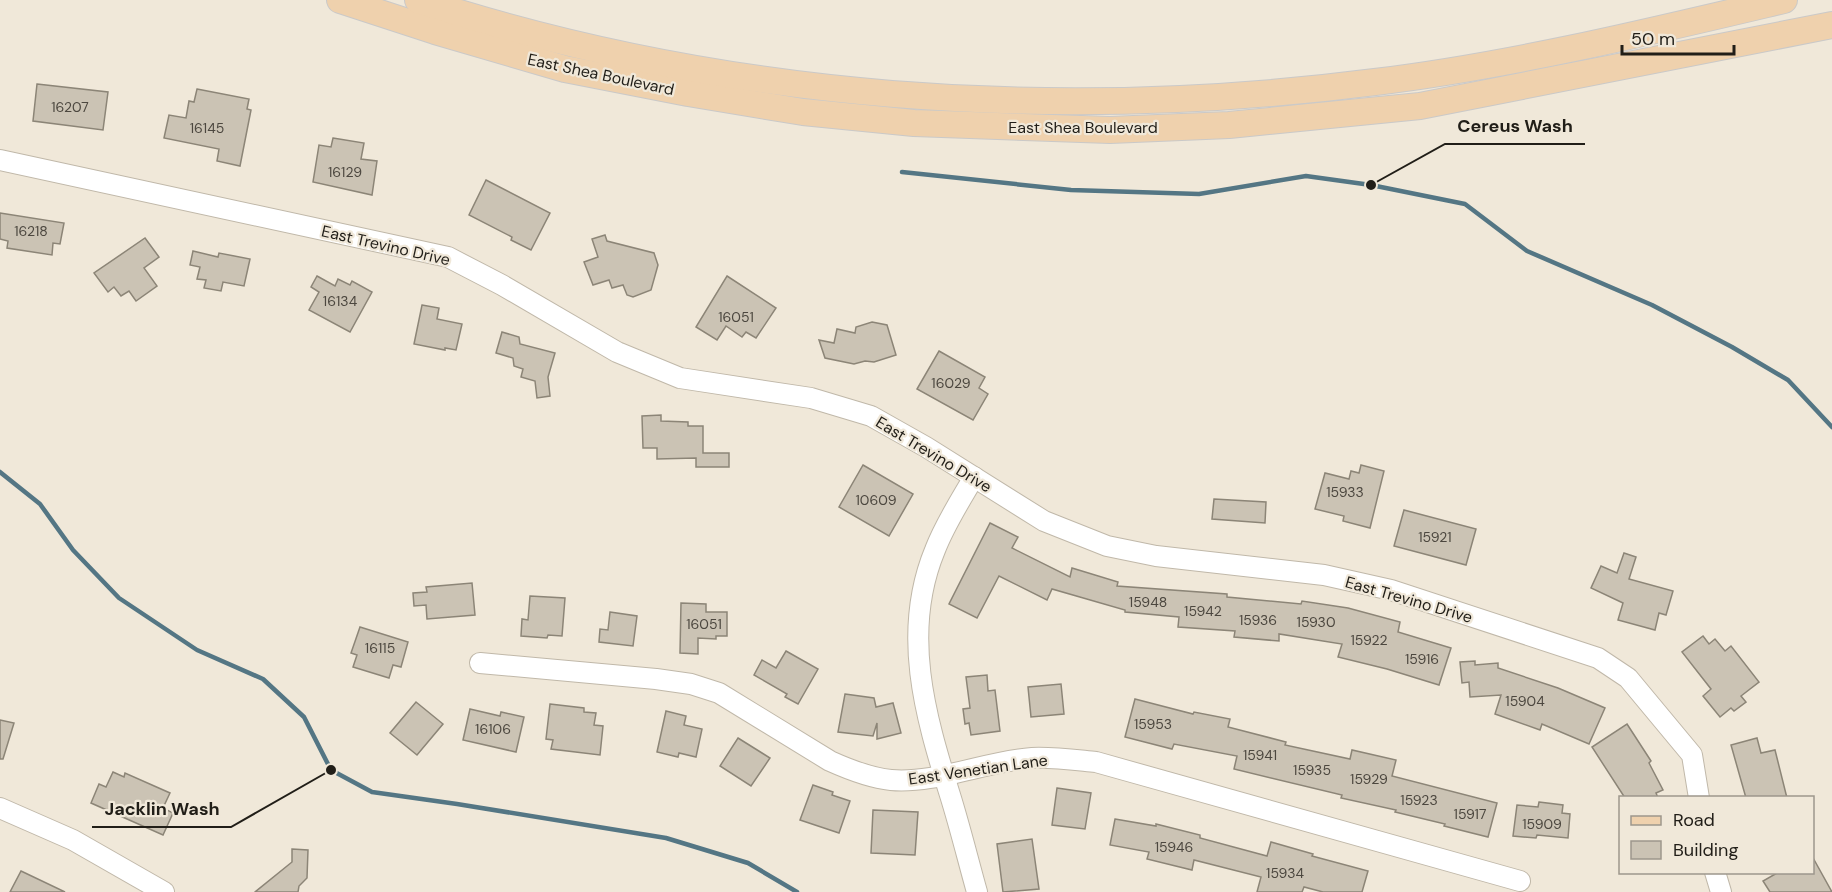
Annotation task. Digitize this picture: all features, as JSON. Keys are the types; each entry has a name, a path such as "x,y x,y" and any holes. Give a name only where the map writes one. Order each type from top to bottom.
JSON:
{"main road":[{"name":"East Shea Boulevard","path":"340,0 565,69 688,93 803,112 914,123 1110,130 1229,125 1420,106 1832,25"},
{"name":"East Shea Boulevard","path":"418,0 450,5 529,34 710,72 927,97 1134,102 1280,92 1480,67 1784,0"},
{"path":"1006,127 1007,100"}],"street":[{"name":"East Trevino Drive","path":"0,160 448,257 502,285 617,352 680,378 811,398 872,416 1044,521 1107,546 1156,556 1324,575 1380,587 1598,658 1628,678 1692,755 1698,796"},
{"path":"974,477 946,525 934,551 925,582 918,623 918,666 923,702 978,892"},
{"name":"East Venetian Lane","path":"480,663 692,684 719,693 830,761 850,770 893,780 943,774 1032,758 1096,762 1520,881"},
{"path":"0,808 73,840 164,892"},
{"path":"1715,874 1721,892"}],"building":[{"path":"37,84 108,92 103,130 33,121"},
{"path":"197,89 249,99 247,109 251,110 240,166 217,161 219,149 164,138 169,115 186,118 189,101 194,102"},
{"path":"333,138 364,143 361,159 377,161 372,195 313,182 319,145 331,147"},
{"path":"486,180 550,213 531,250 511,240 512,237 469,215"},
{"path":"0,213 64,223 60,244 53,243 52,255 7,248 8,241 0,239"},
{"path":"605,235 607,241 654,253 658,265 651,290 633,297 627,295 623,285 612,288 609,280 593,285 584,262 598,257 592,239"},
{"path":"145,238 159,257 144,268 157,286 136,301 129,291 121,296 114,287 108,292 94,273"},
{"path":"193,251 218,257 219,253 250,259 244,286 223,282 221,291 204,288 206,280 197,279 200,267 190,265"},
{"path":"317,276 335,286 338,279 350,285 352,281 372,292 350,332 309,310 319,292 311,287"},
{"path":"727,276 776,308 756,338 746,332 742,337 726,326 717,340 696,327"},
{"path":"422,305 439,308 437,319 462,324 456,350 414,344"},
{"path":"872,322 887,325 896,355 874,362 865,361 854,364 825,358 819,340 834,343 837,329 855,333 856,327"},
{"path":"502,332 519,337 520,344 555,353 548,377 550,396 537,398 535,381 521,377 523,369 514,366 513,358 496,353"},
{"path":"939,351 985,377 979,388 988,394 973,420 917,389"},
{"path":"661,415 661,421 688,422 688,426 703,426 703,453 729,453 729,467 696,467 696,458 657,459 657,448 643,448 642,416"},
{"path":"863,465 913,494 889,536 839,507"},
{"path":"1361,465 1384,471 1370,528 1343,521 1344,516 1315,509 1325,473 1349,479 1351,471 1359,473"},
{"path":"1214,499 1266,502 1265,523 1212,519"},
{"path":"1404,510 1476,529 1466,565 1394,546"},
{"path":"990,523 1018,537 1012,548 1070,577 1072,568 1118,582 1117,586 1227,594 1227,597 1301,604 1302,601 1348,608 1400,622 1398,632 1451,648 1439,685 1338,657 1342,644 1279,634 1279,641 1234,637 1235,631 1178,627 1179,617 1125,612 1125,610 1052,589 1047,600 999,576 977,618 949,604"},
{"path":"1624,553 1636,557 1629,579 1673,591 1666,615 1659,613 1655,630 1618,620 1623,603 1591,588 1601,566 1617,573"},
{"path":"472,583 475,615 427,619 426,605 414,606 413,593 427,592 426,587"},
{"path":"530,596 565,598 562,636 548,635 547,638 521,636 522,619 528,620"},
{"path":"681,603 706,604 706,612 727,612 727,636 716,636 716,639 698,638 698,654 680,653"},
{"path":"610,612 637,616 633,646 599,642 600,629 608,630"},
{"path":"360,627 408,642 401,667 393,665 389,678 353,667 357,655 351,653"},
{"path":"1703,636 1709,644 1715,639 1725,651 1731,646 1759,682 1741,696 1746,702 1734,711 1731,708 1720,717 1703,696 1711,689 1682,652"},
{"path":"786,651 818,669 798,704 785,697 787,694 754,675 762,660 776,668"},
{"path":"1475,661 1475,665 1498,663 1498,668 1558,688 1605,708 1589,744 1542,724 1540,730 1495,714 1501,695 1470,697 1469,682 1462,683 1460,662"},
{"path":"987,675 988,691 995,690 1000,731 971,735 969,723 965,724 963,709 970,708 966,677"},
{"path":"1061,684 1064,714 1031,717 1028,687"},
{"path":"845,694 874,698 876,707 893,703 901,733 877,739 877,723 873,736 838,732"},
{"path":"1135,699 1193,714 1194,712 1230,719 1228,727 1286,742 1285,745 1350,759 1352,750 1396,760 1392,776 1497,803 1488,837 1395,812 1396,810 1341,798 1342,795 1234,769 1237,756 1174,744 1172,749 1125,737"},
{"path":"416,702 443,724 417,755 390,733"},
{"path":"550,704 584,708 584,712 596,713 594,725 603,726 600,755 551,749 553,740 546,739"},
{"path":"470,709 500,716 501,712 524,717 516,752 463,740"},
{"path":"666,711 686,716 684,725 702,729 696,757 679,753 678,757 657,752"},
{"path":"0,720 14,723 3,759 0,759"},
{"path":"1627,724 1651,761 1649,763 1663,790 1656,793 1657,796 1624,796 1592,747"},
{"path":"738,738 770,758 751,786 720,766"},
{"path":"1757,738 1761,753 1775,750 1786,796 1745,796 1731,745"},
{"path":"113,772 124,777 125,773 170,793 163,808 173,813 163,835 91,803 99,784 106,787"},
{"path":"813,785 850,801 839,833 800,820"},
{"path":"1057,788 1091,793 1085,829 1052,825"},
{"path":"1539,802 1563,805 1562,813 1570,814 1568,838 1537,835 1536,838 1513,836 1517,805 1538,807"},
{"path":"873,810 918,812 915,855 871,853"},
{"path":"1115,819 1156,826 1156,824 1267,856 1271,842 1368,871 1362,892 1323,892 1304,887 1302,892 1257,892 1261,877 1194,860 1192,870 1147,859 1149,852 1110,845"},
{"path":"1032,839 1039,889 1003,892 997,844"},
{"path":"292,849 308,850 307,878 299,886 298,892 255,892 292,862"},
{"path":"1814,860 1832,892 1770,892 1763,881 1775,874 1814,874"},
{"path":"21,871 65,892 10,892"}],"waterway":[{"path":"902,172 1071,190 1199,194 1306,176 1371,185 1465,204 1527,251 1652,305 1732,347 1788,380 1832,427"},
{"path":"0,472 40,504 73,550 119,598 197,650 263,679 304,717 331,770 372,792 666,838 748,863 797,892"}],"place":[{"name":"Cereus Wash","path":"1371,185"},
{"name":"Jacklin Wash","path":"331,770"}]}
